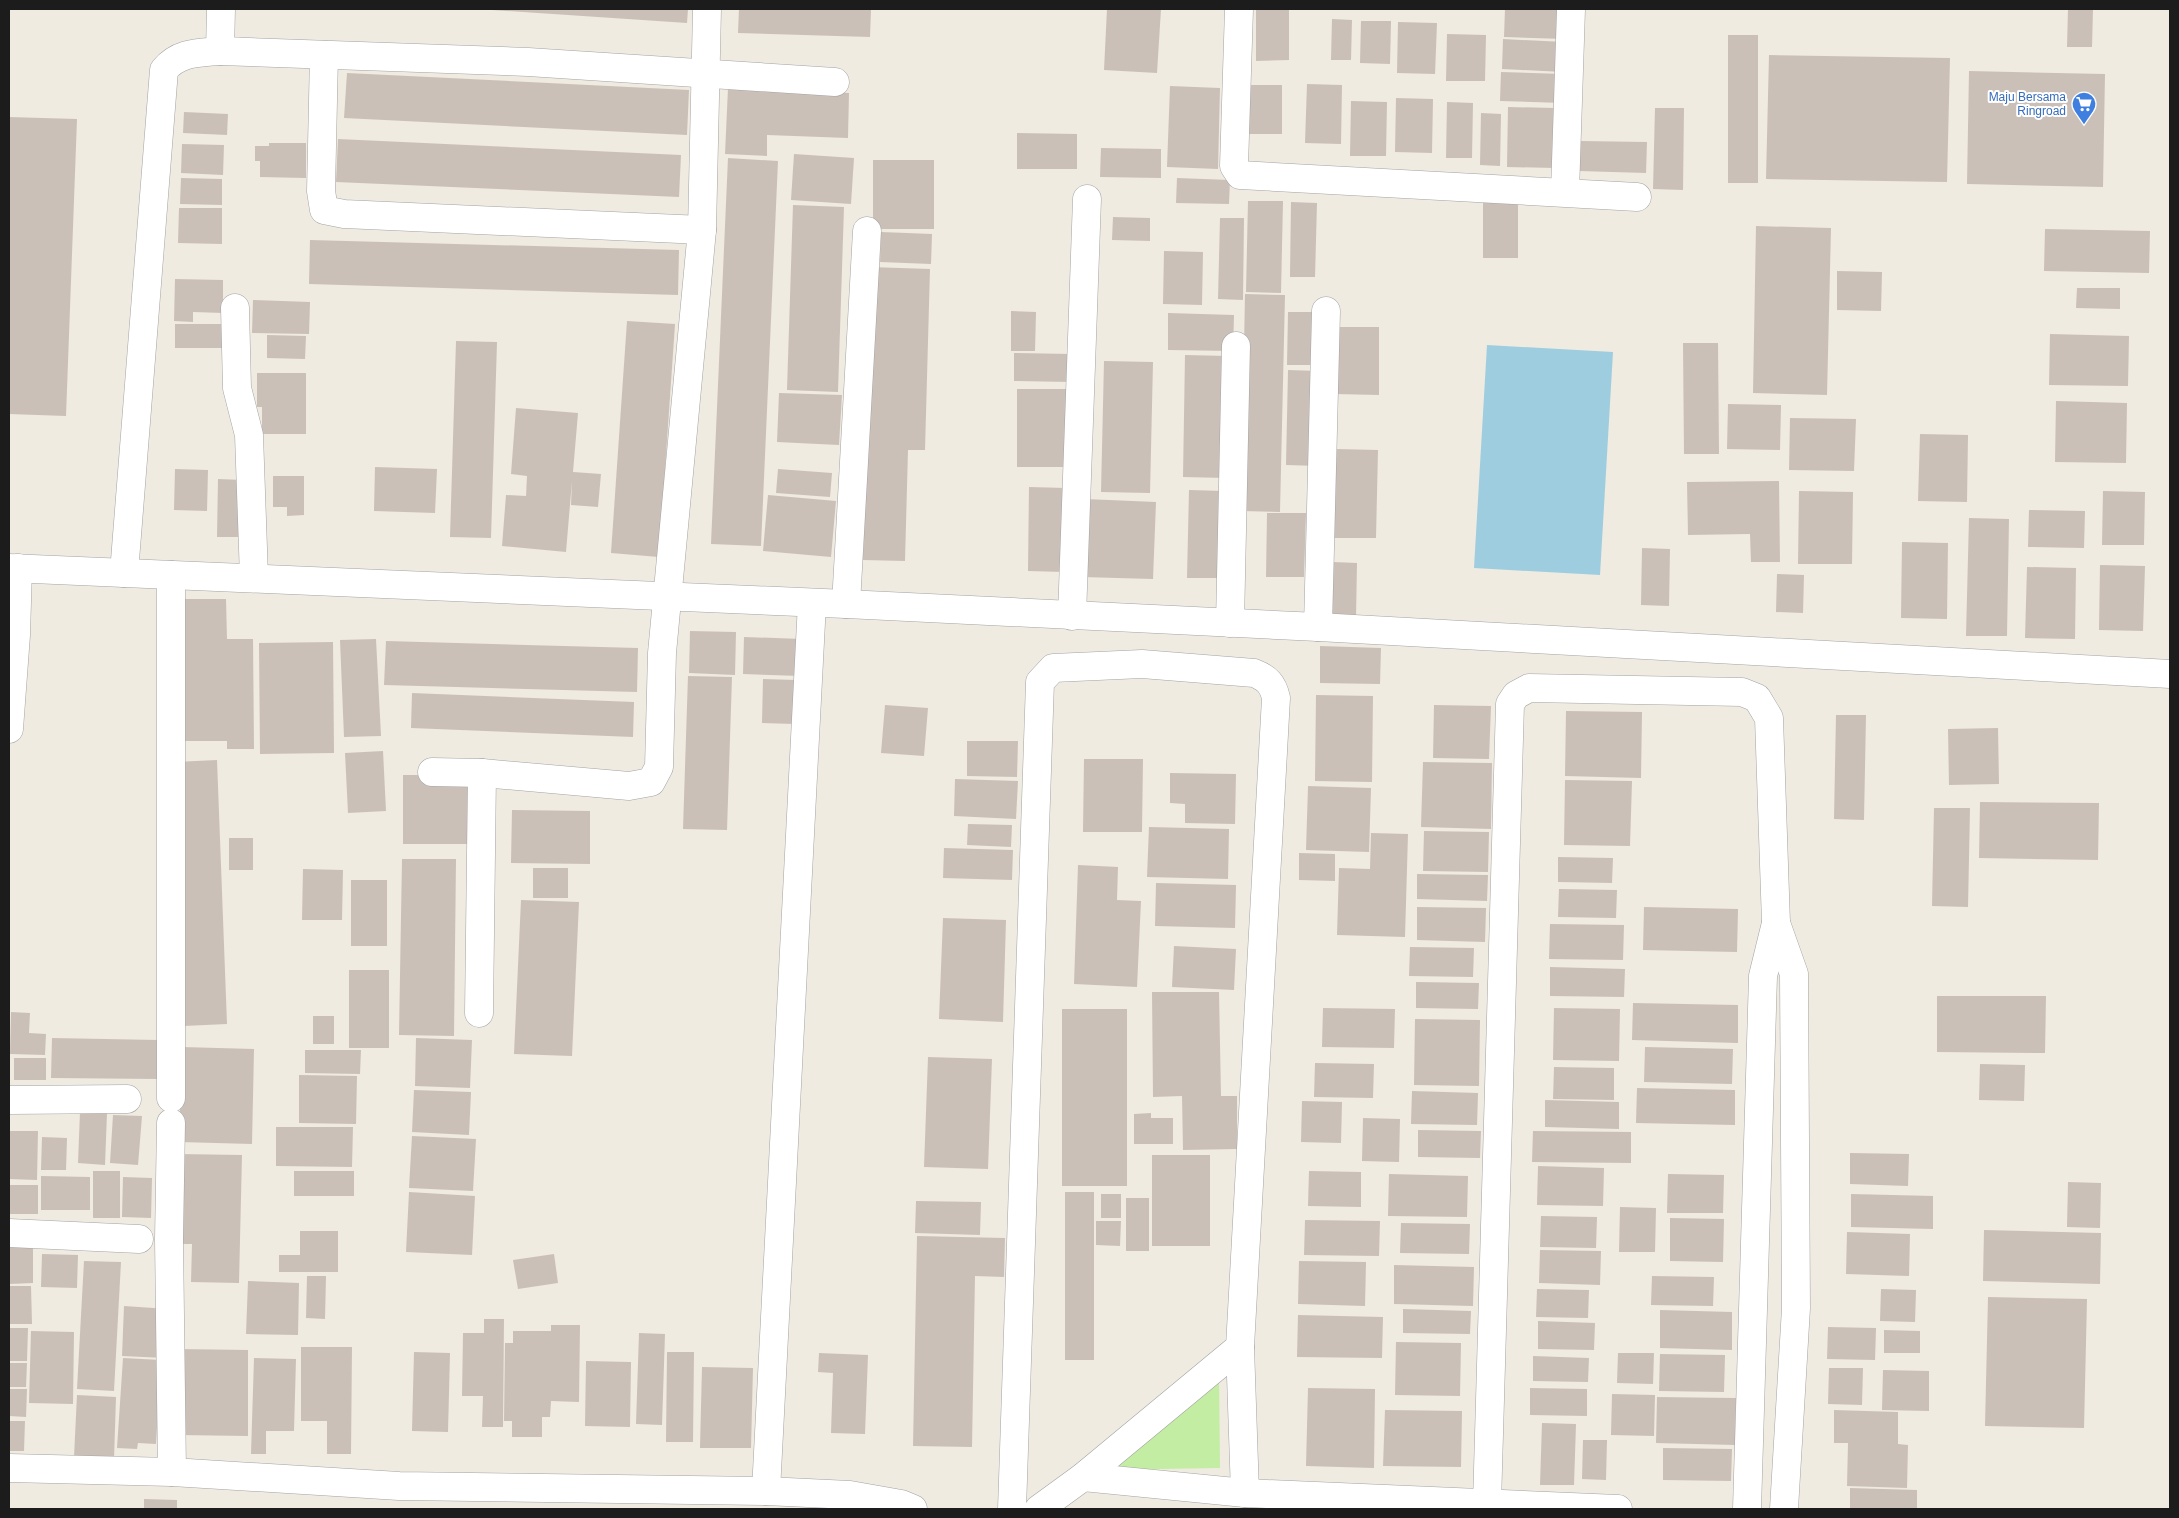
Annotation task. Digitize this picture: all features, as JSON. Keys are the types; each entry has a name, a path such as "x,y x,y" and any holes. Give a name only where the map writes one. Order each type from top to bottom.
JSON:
{"street":[{"path":"220,51 221,9"},
{"path":"432,772 482,773 630,786 651,782 659,767 662,653 702,230 704,74 707,9"},
{"path":"1239,9 1234,166 1240,175 1637,197"},
{"path":"1565,192 1571,9"},
{"path":"124,573 164,70 172,61 184,55 220,51 528,62 835,82"},
{"path":"324,55 321,191 324,210 344,214 702,230"},
{"path":"1072,616 1087,199"},
{"path":"846,604 866,231"},
{"path":"235,308 237,388 249,435 254,577"},
{"path":"1318,627 1326,311"},
{"path":"1230,623 1236,346"},
{"path":"9,729 16,635 13,568 254,577 667,598 846,604 1318,627 2170,674"},
{"path":"171,575 171,1111 169,1239 172,1472"},
{"path":"766,1491 812,603"},
{"path":"1012,1509 1036,749 1040,682 1053,668 1142,664 1254,673 1269,682 1274,689 1274,727 1240,1347 1245,1493"},
{"path":"1488,1504 1510,704 1516,695 1530,688 1742,692 1757,698 1769,718 1776,924 1763,976 1747,1509"},
{"path":"479,1013 482,773"},
{"path":"1776,924 1794,974 1796,1308 1784,1509"},
{"path":"9,1100 127,1099"},
{"path":"9,1233 139,1239"},
{"path":"1039,1509 1083,1476 1240,1347"},
{"path":"9,1468 172,1472 399,1486 766,1491 850,1495 901,1504 913,1509"},
{"path":"1083,1476 1245,1493 1618,1509"}],"green space":[{"path":"1219,1374 1220,1468 1101,1470"}],"water":[{"path":"1487,345 1613,352 1600,575 1474,568"}],"building":[{"path":"477,9 688,9 687,23"},
{"path":"739,9 871,9 870,37 738,33"},
{"path":"1107,9 1161,9 1157,73 1104,70"},
{"path":"1256,9 1289,9 1289,60 1256,61"},
{"path":"1505,9 1565,9 1565,39 1504,37"},
{"path":"2068,9 2093,9 2092,47 2067,47"},
{"path":"1332,19 1352,20 1351,60 1331,60"},
{"path":"1361,21 1391,21 1390,64 1360,63"},
{"path":"1398,22 1437,23 1435,74 1397,73"},
{"path":"1447,34 1486,35 1485,81 1446,81"},
{"path":"1728,35 1758,35 1758,183 1728,183"},
{"path":"1503,39 1564,42 1563,72 1502,69"},
{"path":"1769,55 1950,58 1947,182 1766,179"},
{"path":"1969,71 2105,74 2103,187 1967,184"},
{"path":"1501,72 1563,74 1563,103 1500,101"},
{"path":"347,73 689,90 687,135 344,118"},
{"path":"1307,84 1342,85 1341,144 1305,143"},
{"path":"1248,85 1282,85 1282,134 1248,134"},
{"path":"1170,86 1220,88 1218,169 1167,167"},
{"path":"728,88 849,93 848,138 767,135 767,156 725,154"},
{"path":"1396,98 1433,99 1432,153 1395,152"},
{"path":"1351,101 1387,102 1386,156 1350,156"},
{"path":"1447,102 1473,103 1472,158 1446,158"},
{"path":"1508,107 1555,108 1554,168 1507,167"},
{"path":"1655,108 1684,108 1683,190 1653,189"},
{"path":"184,112 228,114 227,135 183,133"},
{"path":"1481,113 1501,114 1500,166 1480,165"},
{"path":"9,117 77,119 66,416 9,414"},
{"path":"1017,133 1077,134 1077,169 1017,169"},
{"path":"338,139 681,155 679,197 336,182"},
{"path":"1580,141 1647,142 1646,173 1579,171"},
{"path":"269,143 306,143 306,178 260,177 260,161 255,161 255,146 269,146"},
{"path":"182,144 224,145 223,175 181,173"},
{"path":"1101,148 1161,149 1161,178 1100,177"},
{"path":"794,154 854,158 851,204 791,200"},
{"path":"728,158 778,161 761,546 711,544"},
{"path":"873,160 934,160 934,229 873,229"},
{"path":"181,178 222,179 222,205 180,204"},
{"path":"1177,178 1230,180 1229,204 1176,203"},
{"path":"1483,197 1518,198 1518,258 1483,258"},
{"path":"1248,201 1283,201 1281,293 1246,292"},
{"path":"1291,202 1317,203 1315,277 1290,277"},
{"path":"793,205 844,207 838,392 787,390"},
{"path":"179,208 222,208 222,244 178,243"},
{"path":"1113,217 1150,218 1150,241 1112,240"},
{"path":"1220,218 1244,218 1243,300 1218,299"},
{"path":"1756,226 1831,228 1827,395 1753,393"},
{"path":"2045,229 2150,231 2149,273 2044,271"},
{"path":"881,232 932,234 931,264 880,262"},
{"path":"310,240 679,250 678,295 309,284"},
{"path":"1164,251 1203,252 1202,305 1163,304"},
{"path":"870,267 930,269 925,450 908,450 905,561 863,560"},
{"path":"1837,271 1882,272 1881,311 1837,310"},
{"path":"175,279 223,280 223,313 193,312 193,322 174,321"},
{"path":"2077,288 2120,288 2120,309 2076,308"},
{"path":"1245,294 1285,295 1280,512 1241,511"},
{"path":"253,300 310,302 309,334 252,333"},
{"path":"1011,311 1036,312 1035,351 1011,351"},
{"path":"1288,312 1320,312 1319,365 1287,365"},
{"path":"1168,313 1234,315 1233,351 1168,350"},
{"path":"627,321 675,324 659,557 611,553"},
{"path":"175,324 223,324 223,348 175,348"},
{"path":"1335,327 1379,327 1379,395 1334,394"},
{"path":"2050,334 2129,336 2128,386 2049,385"},
{"path":"267,335 306,336 305,359 267,358"},
{"path":"456,341 497,342 491,538 450,537"},
{"path":"1683,343 1718,343 1719,454 1684,454"},
{"path":"1014,353 1071,354 1071,382 1014,381"},
{"path":"1185,355 1228,356 1226,478 1183,477"},
{"path":"1104,361 1153,362 1150,493 1101,492"},
{"path":"1288,370 1320,371 1319,466 1286,465"},
{"path":"257,373 306,373 306,434 262,434 262,407 257,407"},
{"path":"1017,389 1074,389 1074,467 1017,467"},
{"path":"779,393 842,395 839,445 777,442"},
{"path":"2056,401 2127,403 2126,463 2055,462"},
{"path":"1728,404 1781,405 1780,450 1727,449"},
{"path":"516,408 578,413 573,472 601,474 598,507 571,505 572,481 566,552 502,546 506,495 526,496 527,476 511,474"},
{"path":"1790,418 1856,419 1854,471 1789,470"},
{"path":"1920,434 1968,435 1967,502 1918,501"},
{"path":"1336,449 1378,450 1376,538 1334,538"},
{"path":"375,467 437,469 435,513 374,511"},
{"path":"175,469 208,470 207,511 174,510"},
{"path":"778,469 832,473 830,497 776,493"},
{"path":"273,476 304,476 304,515 287,516 287,507 273,507"},
{"path":"218,479 243,480 242,537 217,537"},
{"path":"1779,481 1780,562 1751,562 1750,534 1688,535 1687,482"},
{"path":"1029,487 1066,488 1065,572 1028,571"},
{"path":"1189,490 1224,491 1222,578 1187,578"},
{"path":"1799,491 1853,492 1852,564 1798,564"},
{"path":"2103,491 2145,492 2144,545 2102,545"},
{"path":"768,495 836,501 831,557 763,551"},
{"path":"1085,499 1156,502 1153,579 1082,577"},
{"path":"2029,510 2085,511 2084,548 2028,547"},
{"path":"1267,513 1306,513 1304,577 1266,577"},
{"path":"1969,518 2009,519 2007,636 1966,636"},
{"path":"1902,542 1948,543 1947,619 1901,618"},
{"path":"1642,548 1670,549 1669,606 1641,605"},
{"path":"1333,562 1357,563 1356,618 1332,618"},
{"path":"2100,565 2145,566 2143,631 2099,630"},
{"path":"2027,567 2076,568 2075,639 2025,638"},
{"path":"1777,574 1804,575 1803,613 1776,612"},
{"path":"174,599 226,599 227,639 253,639 254,749 227,749 227,741 174,741"},
{"path":"690,631 736,632 735,675 689,673"},
{"path":"744,637 802,639 801,676 743,674"},
{"path":"376,639 381,736 344,737 340,640"},
{"path":"386,641 638,648 637,692 384,685"},
{"path":"333,642 334,753 260,754 259,643"},
{"path":"1320,646 1381,648 1380,684 1320,683"},
{"path":"688,676 732,677 727,830 683,829"},
{"path":"763,679 796,680 794,724 762,723"},
{"path":"412,693 634,702 633,737 411,728"},
{"path":"1316,695 1373,696 1372,782 1315,781"},
{"path":"885,705 928,708 924,756 881,753"},
{"path":"1434,705 1491,706 1489,759 1433,758"},
{"path":"1566,711 1642,712 1641,778 1565,776"},
{"path":"1836,715 1866,715 1864,820 1834,819"},
{"path":"1998,728 1999,784 1949,785 1948,729"},
{"path":"967,741 1018,741 1017,777 967,776"},
{"path":"383,751 386,811 348,813 345,753"},
{"path":"1084,759 1143,759 1142,832 1083,832"},
{"path":"217,760 227,1024 184,1026 175,762"},
{"path":"1423,762 1492,763 1491,829 1421,827"},
{"path":"1170,773 1236,774 1235,824 1185,823 1185,804 1170,803"},
{"path":"403,775 478,775 478,844 403,844"},
{"path":"955,779 1018,781 1016,819 954,816"},
{"path":"1565,780 1632,781 1630,846 1564,845"},
{"path":"1308,786 1371,788 1369,852 1306,850"},
{"path":"1980,802 2099,803 2098,860 1979,858"},
{"path":"1934,808 1970,808 1968,907 1932,906"},
{"path":"512,810 590,811 590,864 511,863"},
{"path":"968,824 1012,825 1011,847 967,845"},
{"path":"1149,827 1229,829 1228,879 1147,877"},
{"path":"1424,831 1489,832 1488,872 1423,871"},
{"path":"1371,833 1408,834 1405,937 1337,935 1339,868 1370,869"},
{"path":"229,838 253,838 253,870 229,870"},
{"path":"944,848 1013,850 1012,880 943,878"},
{"path":"1299,853 1335,854 1335,881 1299,880"},
{"path":"1558,857 1613,858 1612,883 1558,882"},
{"path":"402,859 456,859 454,1036 399,1035"},
{"path":"1078,865 1118,867 1117,900 1141,901 1137,987 1074,984"},
{"path":"533,868 568,868 568,898 533,898"},
{"path":"303,869 343,870 342,920 302,920"},
{"path":"1417,874 1488,875 1487,901 1417,899"},
{"path":"351,880 387,880 387,946 351,946"},
{"path":"1156,883 1236,885 1235,928 1155,926"},
{"path":"1559,889 1617,890 1616,918 1558,917"},
{"path":"521,900 579,902 572,1056 514,1054"},
{"path":"1417,907 1486,908 1485,942 1417,940"},
{"path":"1644,907 1738,909 1737,952 1643,950"},
{"path":"943,918 1006,920 1003,1022 939,1019"},
{"path":"1550,924 1624,925 1623,960 1549,959"},
{"path":"1174,946 1236,949 1234,990 1172,987"},
{"path":"1410,947 1474,948 1473,977 1409,976"},
{"path":"1550,967 1625,969 1624,997 1550,996"},
{"path":"349,970 389,970 389,1048 349,1048"},
{"path":"1416,982 1479,983 1478,1009 1416,1008"},
{"path":"1152,992 1219,992 1221,1096 1237,1096 1237,1149 1183,1150 1182,1096 1153,1097"},
{"path":"1937,996 2046,996 2045,1053 1937,1052"},
{"path":"1633,1003 1738,1005 1738,1043 1632,1040"},
{"path":"1323,1008 1395,1009 1394,1048 1322,1047"},
{"path":"1554,1008 1620,1009 1619,1061 1553,1060"},
{"path":"1062,1009 1127,1009 1127,1186 1062,1186"},
{"path":"11,1012 30,1013 29,1033 46,1034 45,1055 10,1054"},
{"path":"313,1016 334,1016 334,1044 313,1044"},
{"path":"1415,1019 1480,1020 1479,1086 1414,1085"},
{"path":"52,1038 158,1040 157,1079 51,1078"},
{"path":"416,1038 472,1040 470,1088 415,1086"},
{"path":"182,1047 254,1049 252,1144 179,1142"},
{"path":"1645,1047 1733,1049 1732,1084 1644,1082"},
{"path":"305,1050 361,1050 360,1074 305,1073"},
{"path":"928,1057 992,1059 988,1169 924,1167"},
{"path":"14,1058 46,1058 46,1080 14,1080"},
{"path":"1315,1063 1374,1064 1373,1098 1314,1097"},
{"path":"1980,1064 2025,1065 2024,1101 1979,1100"},
{"path":"1554,1067 1614,1068 1614,1100 1553,1099"},
{"path":"299,1075 357,1076 356,1124 299,1123"},
{"path":"1637,1088 1735,1090 1735,1125 1636,1123"},
{"path":"414,1090 471,1092 469,1135 412,1132"},
{"path":"1412,1091 1478,1093 1477,1125 1411,1124"},
{"path":"1545,1100 1619,1102 1619,1129 1545,1127"},
{"path":"1302,1101 1342,1102 1341,1143 1301,1142"},
{"path":"80,1112 107,1113 105,1165 78,1163"},
{"path":"1151,1113 1151,1118 1173,1118 1173,1144 1134,1144 1134,1114"},
{"path":"113,1115 142,1116 138,1165 110,1163"},
{"path":"1363,1118 1400,1119 1399,1162 1362,1161"},
{"path":"276,1127 353,1127 352,1167 276,1166"},
{"path":"1418,1130 1481,1131 1480,1158 1418,1157"},
{"path":"9,1131 38,1131 37,1180 9,1179"},
{"path":"1533,1131 1631,1132 1631,1163 1532,1162"},
{"path":"412,1136 476,1139 473,1191 409,1188"},
{"path":"42,1137 67,1138 66,1170 41,1170"},
{"path":"1850,1153 1909,1154 1908,1186 1850,1184"},
{"path":"178,1154 242,1155 239,1283 191,1282 192,1244 177,1244"},
{"path":"1152,1155 1210,1155 1210,1246 1152,1246"},
{"path":"1538,1166 1604,1168 1603,1206 1537,1205"},
{"path":"93,1171 120,1171 120,1218 93,1218"},
{"path":"294,1171 354,1171 354,1196 294,1196"},
{"path":"1309,1171 1361,1172 1361,1207 1308,1206"},
{"path":"1389,1174 1468,1176 1467,1217 1388,1216"},
{"path":"1668,1174 1724,1175 1723,1213 1667,1213"},
{"path":"41,1176 90,1177 90,1210 41,1210"},
{"path":"123,1177 152,1178 151,1218 122,1217"},
{"path":"2068,1182 2101,1183 2100,1228 2067,1227"},
{"path":"9,1185 38,1185 38,1214 9,1214"},
{"path":"409,1192 475,1196 472,1255 406,1252"},
{"path":"1065,1192 1094,1192 1094,1360 1065,1360"},
{"path":"1101,1194 1121,1194 1121,1218 1101,1218"},
{"path":"1851,1194 1933,1196 1933,1229 1851,1227"},
{"path":"1126,1198 1149,1198 1149,1251 1126,1251"},
{"path":"916,1201 981,1202 980,1235 915,1233"},
{"path":"1620,1207 1656,1208 1655,1252 1619,1252"},
{"path":"1541,1216 1597,1217 1596,1248 1540,1247"},
{"path":"1670,1218 1724,1219 1723,1262 1670,1261"},
{"path":"1305,1220 1380,1221 1379,1256 1304,1255"},
{"path":"1096,1221 1121,1221 1120,1246 1096,1245"},
{"path":"1401,1223 1470,1224 1469,1254 1400,1253"},
{"path":"1984,1230 2101,1233 2100,1284 1983,1281"},
{"path":"300,1231 338,1231 338,1272 279,1272 279,1255 300,1255"},
{"path":"1847,1232 1910,1234 1909,1276 1846,1274"},
{"path":"917,1236 1005,1238 1004,1277 975,1276 972,1447 913,1446"},
{"path":"9,1241 33,1241 33,1283 9,1284"},
{"path":"1540,1250 1601,1251 1600,1285 1539,1283"},
{"path":"42,1254 78,1255 77,1288 41,1287"},
{"path":"554,1254 558,1283 518,1289 513,1260"},
{"path":"84,1261 121,1262 114,1391 77,1389"},
{"path":"1299,1261 1366,1262 1365,1306 1298,1304"},
{"path":"1394,1265 1474,1267 1473,1306 1394,1304"},
{"path":"307,1276 326,1276 325,1319 306,1318"},
{"path":"1652,1276 1714,1277 1713,1306 1651,1305"},
{"path":"248,1281 299,1283 298,1335 246,1334"},
{"path":"9,1286 31,1286 32,1324 9,1324"},
{"path":"1537,1289 1589,1290 1588,1318 1536,1317"},
{"path":"1881,1289 1916,1290 1915,1322 1880,1321"},
{"path":"1988,1297 2087,1299 2084,1428 1985,1426"},
{"path":"124,1306 168,1309 165,1358 122,1356"},
{"path":"1403,1309 1471,1311 1470,1334 1403,1333"},
{"path":"1660,1310 1732,1312 1732,1350 1660,1348"},
{"path":"1298,1315 1383,1317 1382,1358 1297,1357"},
{"path":"484,1319 504,1319 503,1427 482,1427 483,1396 462,1396 463,1333 484,1333"},
{"path":"1538,1321 1595,1323 1594,1350 1538,1349"},
{"path":"551,1325 580,1325 579,1402 551,1401 550,1417 542,1417 542,1437 512,1437 512,1421 504,1421 505,1343 513,1343 513,1331 551,1331"},
{"path":"1828,1327 1876,1328 1875,1360 1827,1359"},
{"path":"9,1328 28,1328 27,1361 9,1361"},
{"path":"1884,1330 1920,1331 1920,1353 1884,1353"},
{"path":"31,1331 74,1332 73,1404 29,1403"},
{"path":"639,1333 665,1334 662,1425 636,1424"},
{"path":"1396,1342 1461,1343 1460,1396 1395,1395"},
{"path":"301,1347 352,1347 351,1454 327,1454 327,1421 301,1421"},
{"path":"178,1349 248,1350 248,1436 178,1435"},
{"path":"414,1352 450,1353 448,1432 412,1431"},
{"path":"667,1352 694,1352 693,1442 666,1442"},
{"path":"819,1353 868,1355 865,1434 831,1433 833,1373 818,1372"},
{"path":"1618,1353 1654,1353 1653,1384 1617,1383"},
{"path":"1660,1354 1725,1355 1724,1392 1659,1391"},
{"path":"1533,1356 1589,1358 1588,1382 1533,1381"},
{"path":"123,1358 161,1360 156,1444 138,1443 137,1449 117,1448"},
{"path":"254,1358 296,1359 294,1431 266,1431 266,1454 251,1454"},
{"path":"586,1361 631,1362 630,1427 585,1426"},
{"path":"9,1363 27,1363 26,1387 9,1387"},
{"path":"702,1367 753,1368 751,1448 700,1448"},
{"path":"1829,1368 1863,1368 1862,1405 1828,1404"},
{"path":"1883,1370 1929,1371 1929,1411 1882,1410"},
{"path":"1308,1388 1375,1389 1374,1468 1306,1466"},
{"path":"1530,1388 1587,1389 1587,1416 1530,1415"},
{"path":"9,1389 27,1389 26,1417 9,1416"},
{"path":"1612,1394 1655,1395 1654,1436 1611,1435"},
{"path":"77,1395 116,1397 114,1459 74,1457"},
{"path":"1657,1397 1736,1398 1735,1445 1656,1443"},
{"path":"1385,1410 1462,1411 1461,1467 1383,1466"},
{"path":"1834,1410 1898,1412 1898,1444 1908,1445 1907,1488 1847,1486 1848,1443 1834,1443"},
{"path":"9,1421 25,1421 24,1451 9,1451"},
{"path":"1542,1423 1576,1424 1574,1485 1540,1485"},
{"path":"1583,1440 1607,1440 1606,1480 1582,1479"},
{"path":"1663,1448 1732,1449 1731,1481 1663,1480"},
{"path":"1850,1488 1917,1490 1917,1509 1850,1509"},
{"path":"144,1499 177,1500 177,1509 144,1509"}],"place":[{"name":"Maju Bersama Ringroad","path":"2084,125"}]}
